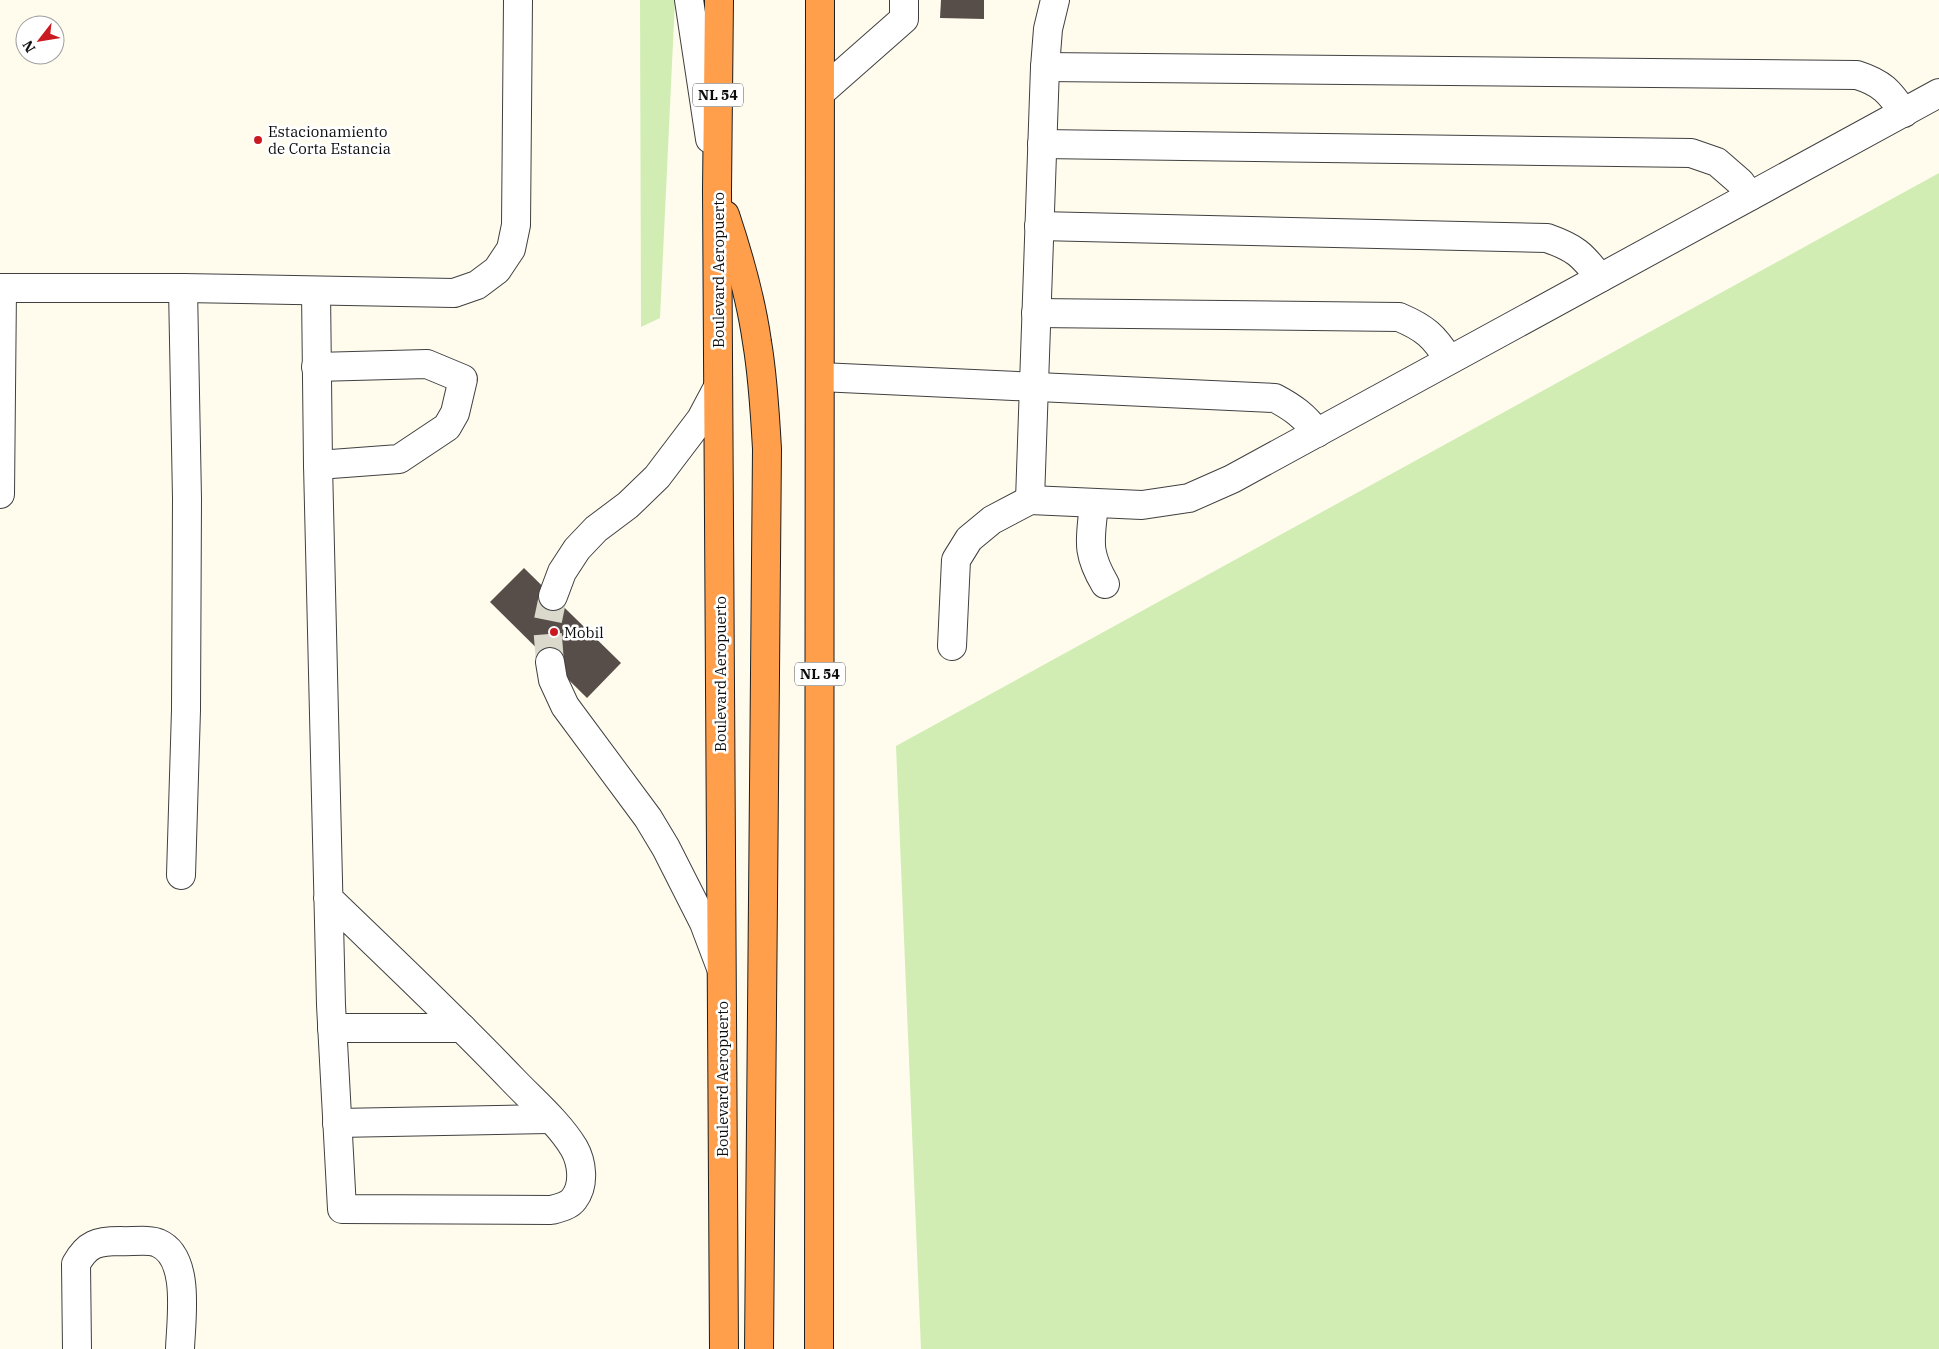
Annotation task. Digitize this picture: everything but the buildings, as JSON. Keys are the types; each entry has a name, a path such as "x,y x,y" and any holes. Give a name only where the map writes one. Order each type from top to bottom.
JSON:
{"highway":[{"name":"Boulevard Aeropuerto","path":"720,0 717,190 724,1349"},
{"name":"NL 54","path":"819,1349 820,0"},
{"path":"717,190 748,291 758,342 767,449 759,1349"}],"street":[{"path":"0,494 1,288 183,288 454,293 478,285 497,270 511,249 516,225 518,0"},
{"path":"689,0 717,190"},
{"path":"820,93 904,19 904,0"},
{"path":"1030,500 1045,67 1048,29 1055,0"},
{"path":"1045,67 1857,75 1876,81 1893,97 1904,113"},
{"path":"952,646 956,560 969,539 992,520 1030,500 1142,505 1189,498 1232,479 1939,93"},
{"path":"1042,144 1691,152 1717,162 1740,182 1750,196"},
{"path":"1039,226 1547,238 1572,247 1590,264 1600,278"},
{"path":"181,875 186,710 187,499 183,288"},
{"path":"316,291 316,368 328,898 332,1028 342,1209 551,1210 564,1207 574,1199 580,1187 580,1164 574,1148 549,1118 462,1028 328,898"},
{"path":"1036,313 1398,317 1419,326 1438,342 1449,360"},
{"path":"316,368 427,364 463,379 455,413 447,427 399,459 318,465"},
{"path":"820,377 1275,398 1296,409 1308,420 1316,433"},
{"path":"552,596 562,572 577,549 596,529 628,505 657,477 701,419 718,387"},
{"path":"1094,503 1090,544 1091,556 1106,584"},
{"path":"550,662 553,680 565,706 648,818 666,848 704,923 722,969"},
{"path":"332,1028 462,1028"},
{"path":"337,1123 549,1118"},
{"path":"77,1349 76,1264 83,1252 90,1246 105,1241 157,1242 169,1250 178,1265 181,1276 180,1349"}],"green space":[{"path":"640,0 675,0 660,318 641,327"},
{"path":"1939,173 1939,1349 921,1349 896,746"}],"tunnel":[{"path":"550,662 547,625 553,596"}],"place":[{"name":"Estacionamiento de Corta Estancia","path":"258,140"},
{"name":"Mobil","path":"554,632"}]}
